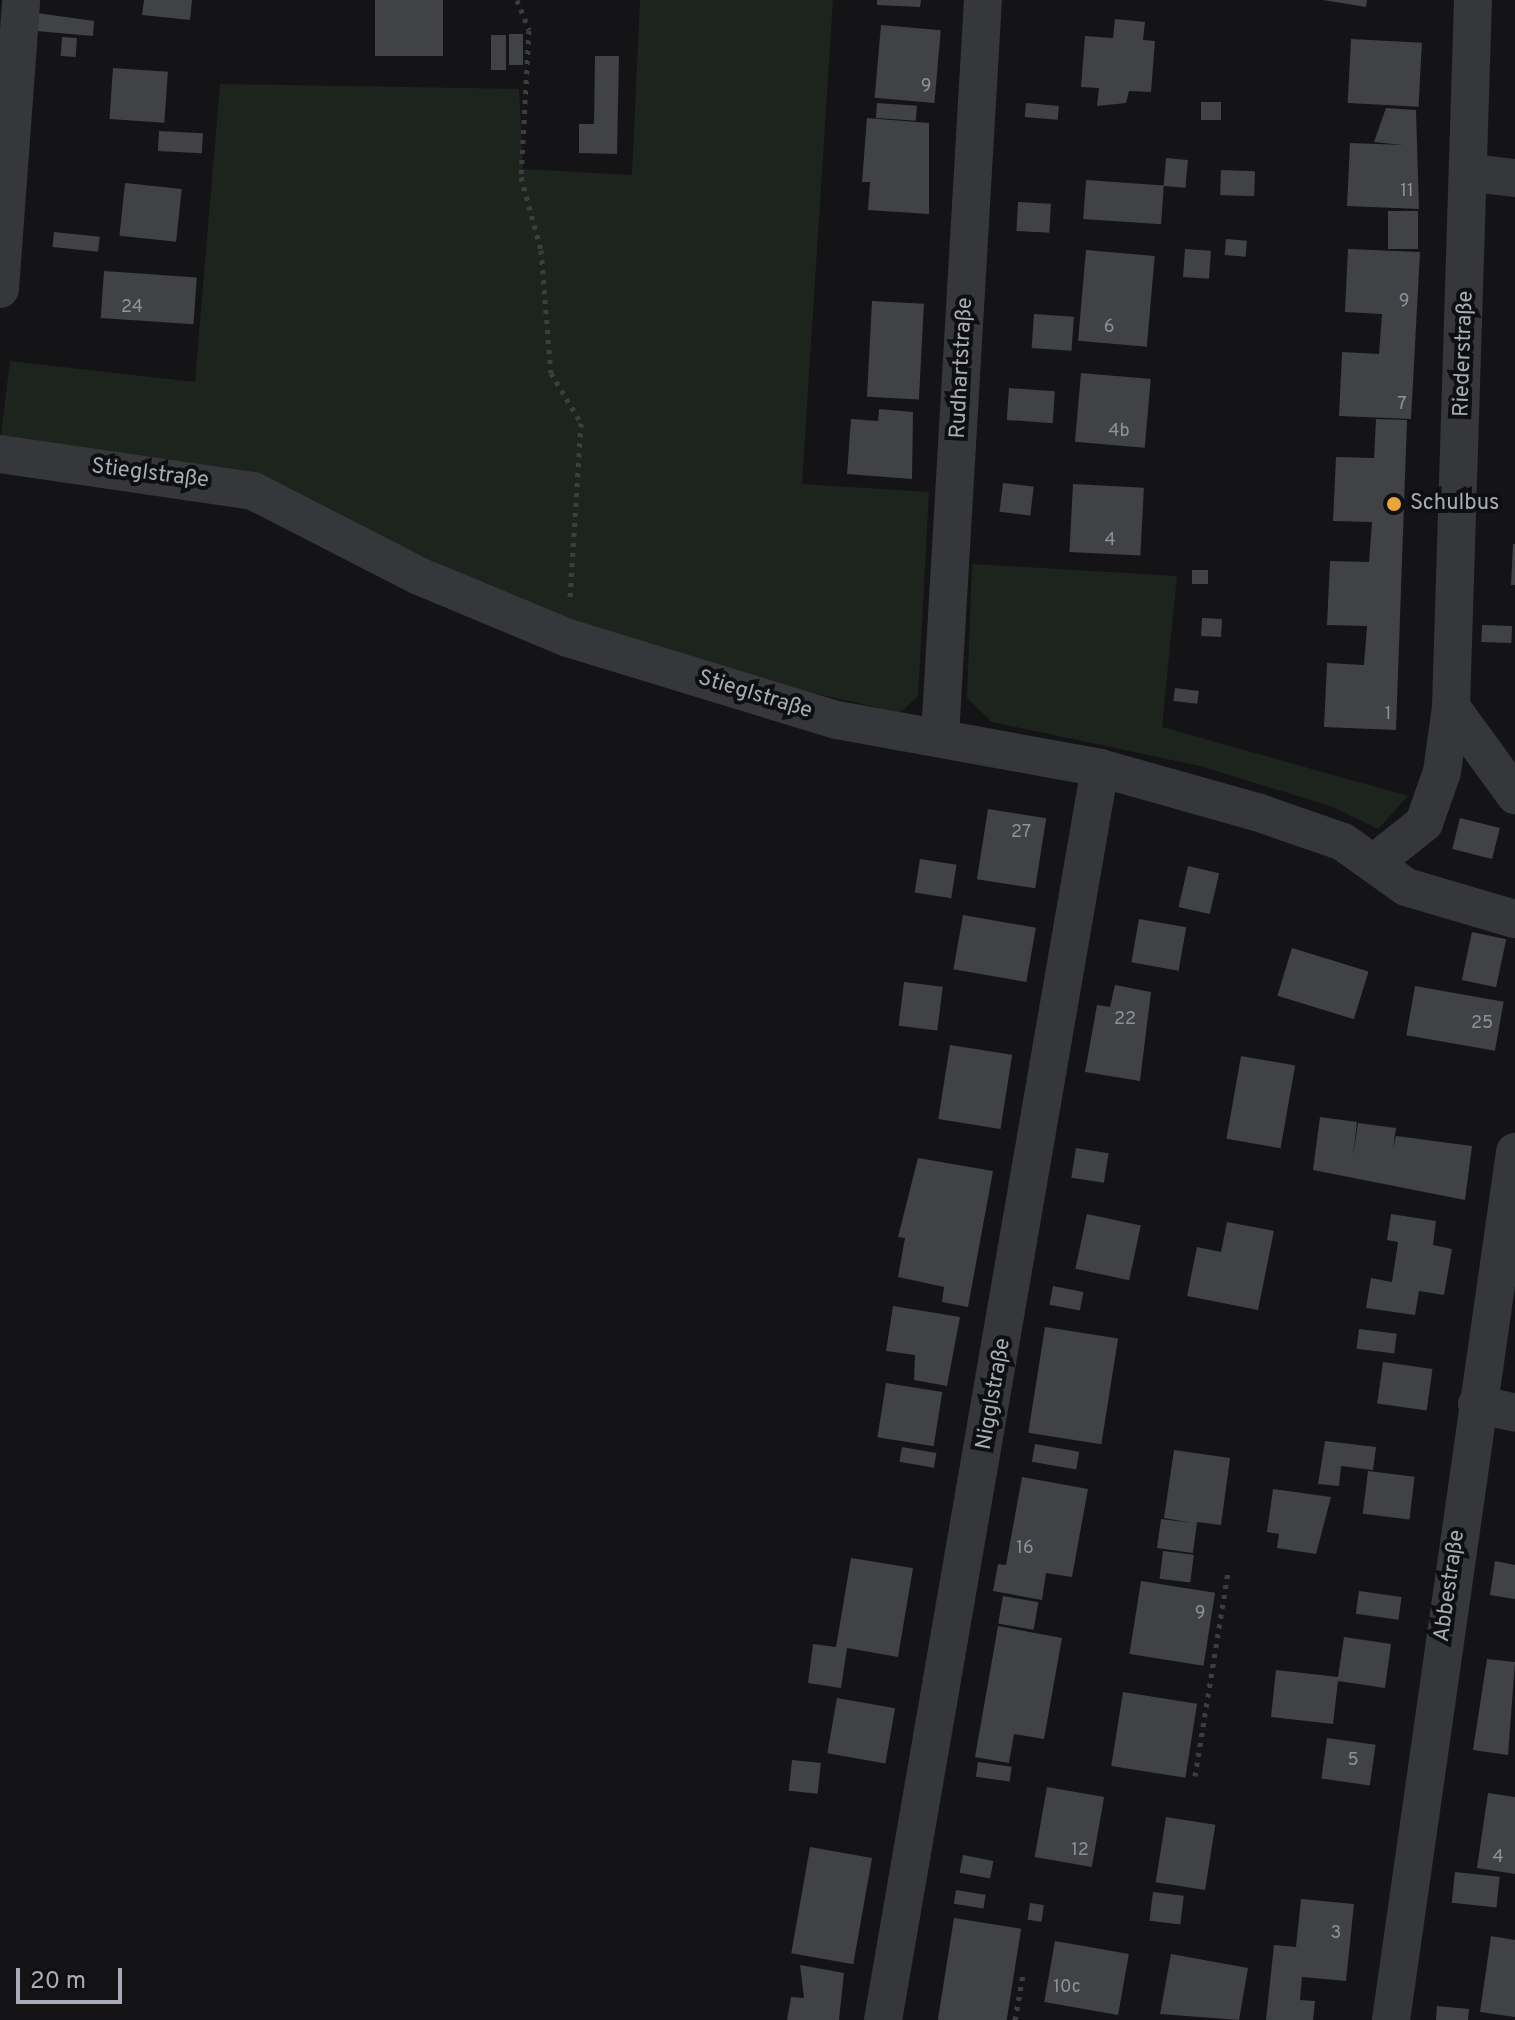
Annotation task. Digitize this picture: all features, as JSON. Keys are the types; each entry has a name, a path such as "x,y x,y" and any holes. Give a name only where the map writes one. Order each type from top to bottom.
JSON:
{"street":[{"path":"0,289 21,0"},
{"name":"Rudhartstraße","path":"940,736 983,0"},
{"name":"Riederstraße","path":"1375,862 1424,823 1442,772 1451,707 1471,173 1473,0"},
{"path":"1471,173 1515,178"},
{"name":"Stieglstraße","path":"0,454 253,491 419,576 568,638 837,720 940,736 1100,768 1317,831 1375,862 1406,887 1515,919"},
{"path":"1451,707 1515,795"},
{"name":"Nigglstraße","path":"883,2020 1100,768"},
{"name":"Abbestraße","path":"1391,2020 1515,1152"},
{"path":"1477,1404 1515,1413"}],"path":[{"path":"517,0 529,30 521,177 541,250 551,373 581,423 568,638"},
{"path":"1195,1776 1228,1573"},
{"path":"1015,2020 1023,1974"}],"shaded area":[{"path":"640,0 833,0 802,484 929,492 918,696 900,713 788,687 526,606 249,472 0,442 10,361 195,382 220,84 519,89 523,169 632,175"},
{"path":"972,564 1177,576 1162,727 1408,796 1378,829 1333,807 1200,766 992,722 967,698"}],"building":[{"path":"144,0 192,0 190,20 142,15"},
{"path":"375,0 443,0 443,56 375,56"},
{"path":"877,0 921,0 920,7 877,5"},
{"path":"1323,0 1367,0 1366,7"},
{"path":"37,13 94,21 93,36 36,31"},
{"path":"1115,19 1145,22 1143,40 1155,41 1151,92 1129,91 1126,103 1097,106 1099,88 1081,87 1085,36 1113,38"},
{"path":"881,25 941,30 934,103 875,98"},
{"path":"509,34 523,34 523,65 509,65"},
{"path":"491,35 506,35 506,70 491,70"},
{"path":"62,37 77,38 76,57 61,56"},
{"path":"1351,39 1422,43 1419,107 1348,103"},
{"path":"595,56 619,56 617,154 579,153 579,124 594,124"},
{"path":"113,68 168,72 164,123 109,119"},
{"path":"1201,102 1221,102 1221,120 1201,120"},
{"path":"877,103 917,106 916,121 876,118"},
{"path":"1026,103 1059,106 1058,120 1025,117"},
{"path":"1386,108 1416,110 1419,209 1347,206 1350,143 1404,145 1374,142"},
{"path":"867,118 929,123 929,214 868,210 870,182 862,182"},
{"path":"159,131 203,133 202,153 158,151"},
{"path":"1166,158 1188,160 1185,188 1164,186"},
{"path":"1221,170 1255,171 1254,196 1220,195"},
{"path":"1086,180 1164,185 1161,224 1083,219"},
{"path":"125,183 182,189 176,242 119,236"},
{"path":"1018,202 1051,204 1049,233 1016,231"},
{"path":"1388,211 1418,211 1418,249 1388,249"},
{"path":"54,232 100,237 98,252 52,247"},
{"path":"1226,239 1247,241 1246,257 1225,255"},
{"path":"1185,249 1211,251 1209,279 1183,277"},
{"path":"1348,249 1420,252 1411,419 1339,416 1342,352 1379,354 1382,314 1345,312"},
{"path":"1086,250 1155,256 1147,347 1078,341"},
{"path":"104,271 197,277 193,324 101,318"},
{"path":"872,301 924,304 919,400 867,397"},
{"path":"1034,314 1074,317 1072,351 1032,348"},
{"path":"1081,373 1151,379 1145,448 1075,442"},
{"path":"1009,388 1055,391 1053,423 1007,420"},
{"path":"879,409 913,412 912,479 847,474 851,419 878,421"},
{"path":"1376,419 1407,420 1396,730 1324,727 1327,663 1364,665 1367,626 1327,625 1330,561 1369,562 1372,522 1333,521 1336,457 1374,458"},
{"path":"1003,483 1034,487 1030,516 999,512"},
{"path":"1073,484 1144,488 1140,556 1069,552"},
{"path":"1513,544 1515,585 1511,585"},
{"path":"1192,570 1208,570 1208,584 1192,584"},
{"path":"1202,618 1222,619 1221,637 1201,636"},
{"path":"1482,625 1512,626 1511,643 1481,642"},
{"path":"1175,688 1199,691 1197,704 1173,701"},
{"path":"988,809 1046,818 1035,888 977,879"},
{"path":"1460,818 1500,828 1492,859 1452,849"},
{"path":"920,859 957,865 951,898 915,893"},
{"path":"1188,866 1219,873 1210,914 1179,907"},
{"path":"963,915 1036,928 1026,982 953,969"},
{"path":"1139,919 1186,927 1179,971 1131,962"},
{"path":"1472,932 1506,939 1496,987 1462,980"},
{"path":"1292,948 1369,971 1354,1019 1277,996"},
{"path":"904,982 943,987 937,1030 899,1026"},
{"path":"1115,985 1151,992 1140,1081 1085,1072 1097,1005 1110,1007"},
{"path":"1415,986 1504,1002 1495,1051 1406,1035"},
{"path":"950,1045 1012,1055 1000,1129 938,1119"},
{"path":"1241,1056 1295,1066 1281,1148 1226,1139"},
{"path":"1320,1117 1357,1122 1353,1157 1358,1123 1396,1128 1393,1149 1396,1136 1472,1146 1465,1200 1313,1170"},
{"path":"1076,1148 1109,1153 1104,1183 1071,1178"},
{"path":"918,1158 993,1171 968,1307 942,1302 944,1287 898,1277 905,1238 898,1237"},
{"path":"1087,1214 1141,1225 1129,1280 1075,1269"},
{"path":"1391,1214 1436,1221 1433,1245 1452,1249 1444,1295 1419,1291 1415,1315 1366,1308 1371,1278 1392,1282 1398,1242 1387,1240"},
{"path":"1227,1222 1274,1231 1258,1310 1187,1296 1197,1247 1221,1252"},
{"path":"1053,1286 1083,1292 1080,1311 1049,1305"},
{"path":"893,1306 960,1317 947,1386 914,1380 915,1355 886,1351"},
{"path":"1045,1327 1118,1339 1101,1444 1028,1433"},
{"path":"1359,1329 1397,1334 1394,1353 1357,1349"},
{"path":"1383,1362 1433,1369 1427,1411 1377,1404"},
{"path":"886,1383 942,1392 934,1446 877,1437"},
{"path":"1325,1441 1376,1447 1373,1470 1341,1466 1339,1486 1318,1484"},
{"path":"1035,1444 1079,1452 1076,1470 1032,1462"},
{"path":"902,1447 936,1453 934,1468 899,1462"},
{"path":"1174,1450 1230,1458 1221,1525 1197,1522 1193,1553 1157,1548 1161,1519 1193,1523 1164,1518"},
{"path":"1368,1471 1415,1477 1409,1519 1363,1514"},
{"path":"1022,1477 1088,1489 1072,1577 1046,1573 1042,1600 993,1591 998,1564 1006,1565"},
{"path":"1273,1489 1331,1497 1316,1554 1277,1548 1279,1534 1267,1532"},
{"path":"1163,1551 1194,1555 1190,1583 1160,1579"},
{"path":"851,1558 913,1568 898,1657 847,1648 841,1688 808,1683 813,1644 836,1647"},
{"path":"1495,1561 1515,1565 1515,1599 1490,1595"},
{"path":"1141,1581 1215,1593 1204,1666 1129,1654"},
{"path":"1359,1591 1402,1597 1398,1620 1356,1614"},
{"path":"1003,1596 1038,1602 1034,1630 998,1624"},
{"path":"998,1626 1062,1638 1044,1739 1014,1734 1009,1763 975,1757"},
{"path":"1344,1637 1391,1644 1385,1688 1338,1681 1333,1724 1271,1717 1276,1670 1338,1677"},
{"path":"1487,1659 1515,1662 1508,1755 1473,1750"},
{"path":"1123,1692 1197,1704 1185,1778 1111,1766"},
{"path":"837,1698 895,1708 885,1763 827,1753"},
{"path":"1327,1738 1376,1745 1370,1785 1321,1779"},
{"path":"792,1760 821,1763 818,1794 789,1791"},
{"path":"978,1762 1012,1767 1010,1782 976,1777"},
{"path":"1047,1787 1104,1797 1092,1867 1035,1857"},
{"path":"1488,1793 1515,1797 1515,1874 1477,1868"},
{"path":"1166,1817 1215,1825 1205,1890 1156,1882"},
{"path":"810,1847 872,1858 853,1964 791,1953"},
{"path":"963,1855 993,1861 990,1879 960,1873"},
{"path":"1455,1872 1500,1877 1497,1908 1452,1903"},
{"path":"956,1890 986,1895 983,1909 954,1904"},
{"path":"1153,1892 1184,1896 1180,1925 1149,1921"},
{"path":"1301,1899 1354,1904 1346,1981 1302,1977 1300,2000 1315,2001 1313,2020 1266,2020 1274,1945 1296,1947"},
{"path":"1030,1903 1044,1905 1041,1922 1028,1920"},
{"path":"954,1918 1021,1929 1007,2020 938,2020"},
{"path":"1491,1936 1515,1940 1515,2017 1480,2012"},
{"path":"1055,1941 1129,1954 1118,2015 1044,2002"},
{"path":"1171,1954 1248,1968 1239,2020 1160,2014"},
{"path":"800,1965 844,1973 839,2020 787,2020 791,1997 804,1998"},
{"path":"1437,2006 1469,2009 1468,2020 1436,2020"}],"place":[{"name":"Schulbus","path":"1394,504"}]}
